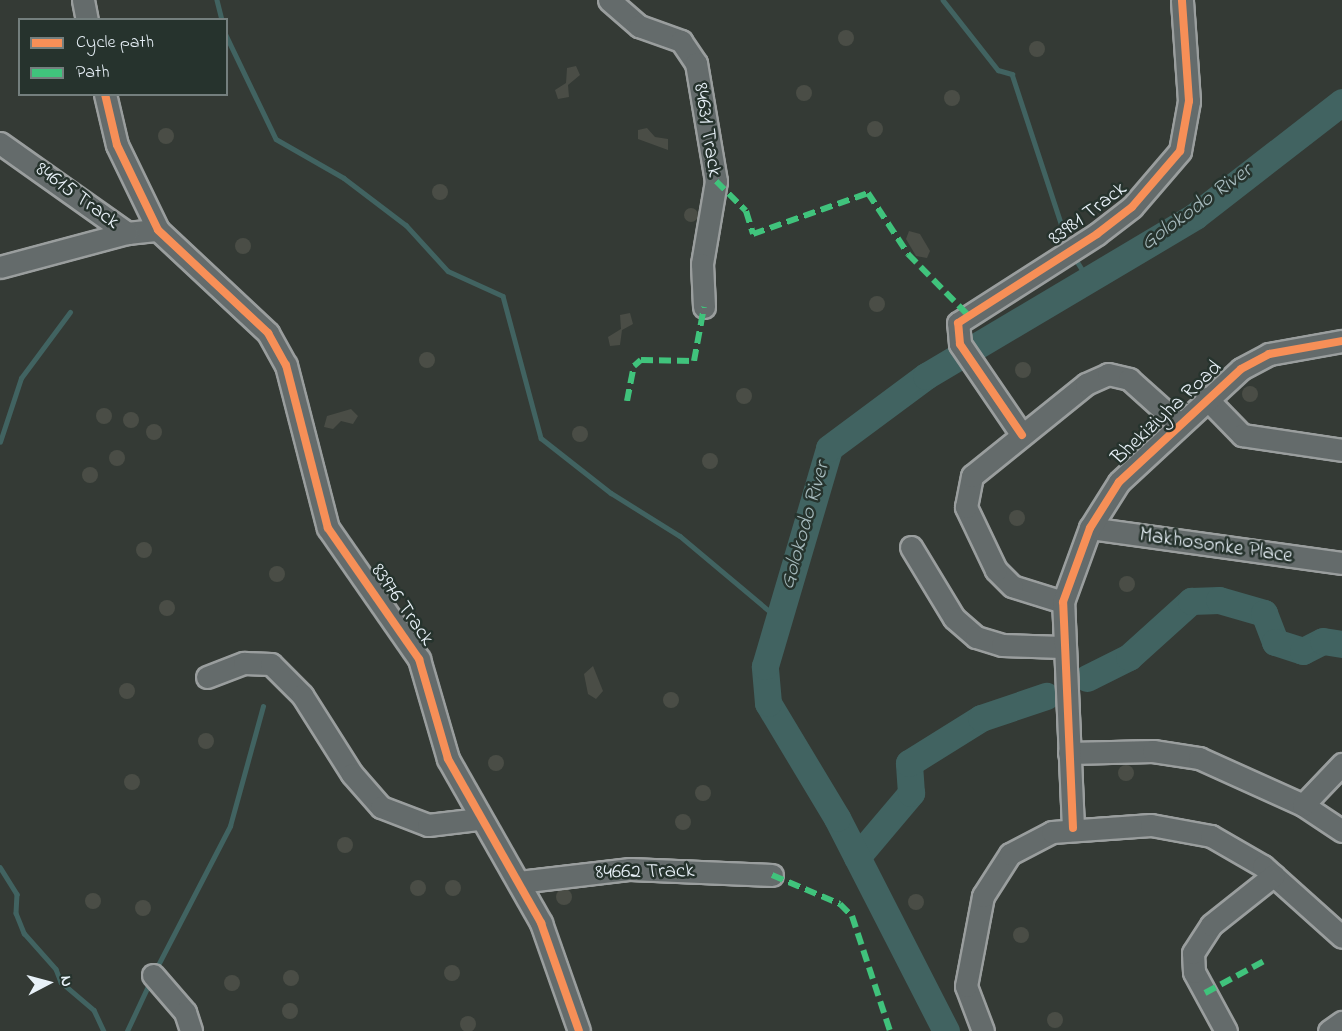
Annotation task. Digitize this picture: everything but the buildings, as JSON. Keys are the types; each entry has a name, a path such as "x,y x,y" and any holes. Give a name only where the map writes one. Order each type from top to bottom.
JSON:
{"street":[{"path":"83,0 87,18"},
{"name":"84631 Track","path":"609,0 639,26 681,41 696,63 716,181 703,255 704,307"},
{"name":"83981 Track","path":"1023,435 960,344 958,323 966,314 1097,234 1132,207 1180,151 1189,111 1182,0"},
{"path":"105,96 117,145 158,230"},
{"name":"84615 Track","path":"0,143 128,233 158,230"},
{"name":"83976 Track","path":"158,230 267,333 286,365 328,528 419,659 440,737 478,819 519,882 541,923 579,1031"},
{"path":"0,267 128,233"},
{"name":"Bhekiziyha Road","path":"1074,828 1062,647 1063,602 1090,528 1119,482 1206,398 1269,354 1342,341"},
{"path":"1063,602 1003,578 966,507 972,476 1086,384 1108,374 1129,379 1178,423"},
{"path":"1206,398 1242,435 1342,450"},
{"name":"Makhosonke Place","path":"1090,528 1342,563"},
{"path":"911,547 954,618 976,637 1002,645 1062,647"},
{"path":"207,677 244,663 271,664 302,695 352,774 381,807 428,825 478,819"},
{"path":"1069,753 1153,751 1199,758 1303,805 1342,831"},
{"path":"1303,805 1342,764"},
{"path":"983,1031 968,1003 966,986 983,896 1010,854 1030,841 1074,828 1177,827 1211,836 1274,875 1342,937"},
{"name":"84662 Track","path":"519,882 630,869 772,875"},
{"path":"1226,1031 1194,972 1193,953 1211,925 1274,875"},
{"path":"153,975 184,1012 191,1031"},
{"path":"1329,1031 1342,1022"}],"waterway":[{"path":"217,0 222,18"},
{"path":"943,0 998,70 1012,74 1066,238"},
{"path":"228,39 276,139 344,178 406,225 448,271 503,296 541,438 611,493 680,536 779,619"},
{"name":"Golokodo River","path":"946,1031 837,818 768,703 765,666 829,448 926,376 1195,216 1342,102"},
{"path":"1075,258 1087,277"},
{"path":"0,442 21,378 70,312"},
{"path":"1087,678 1129,657 1191,601 1219,600 1264,613 1275,642 1303,651 1323,641 1342,644"},
{"path":"857,857 911,793 909,763 981,718 1046,696"},
{"path":"156,969 230,826 263,706"},
{"path":"0,867 17,894 16,913 24,933 56,969 61,982 94,1010 104,1031"},
{"path":"127,1031 150,982"}],"marked path":[{"path":"716,181 746,211 753,234 868,193 908,254 967,314"},
{"path":"627,401 634,366 641,360 694,361 704,307"},
{"path":"772,875 840,904 852,916 890,1031"},
{"path":"1205,993 1264,961"}],"cycle path":[{"path":"1022,435 960,344 958,323 1097,234 1132,207 1180,151 1189,101 1182,0"},
{"path":"105,96 117,145 158,230 268,333 286,365 328,528 419,659 448,759 541,923 579,1031"},
{"path":"1073,828 1063,602 1090,528 1119,482 1241,369 1269,354 1342,341"}]}
